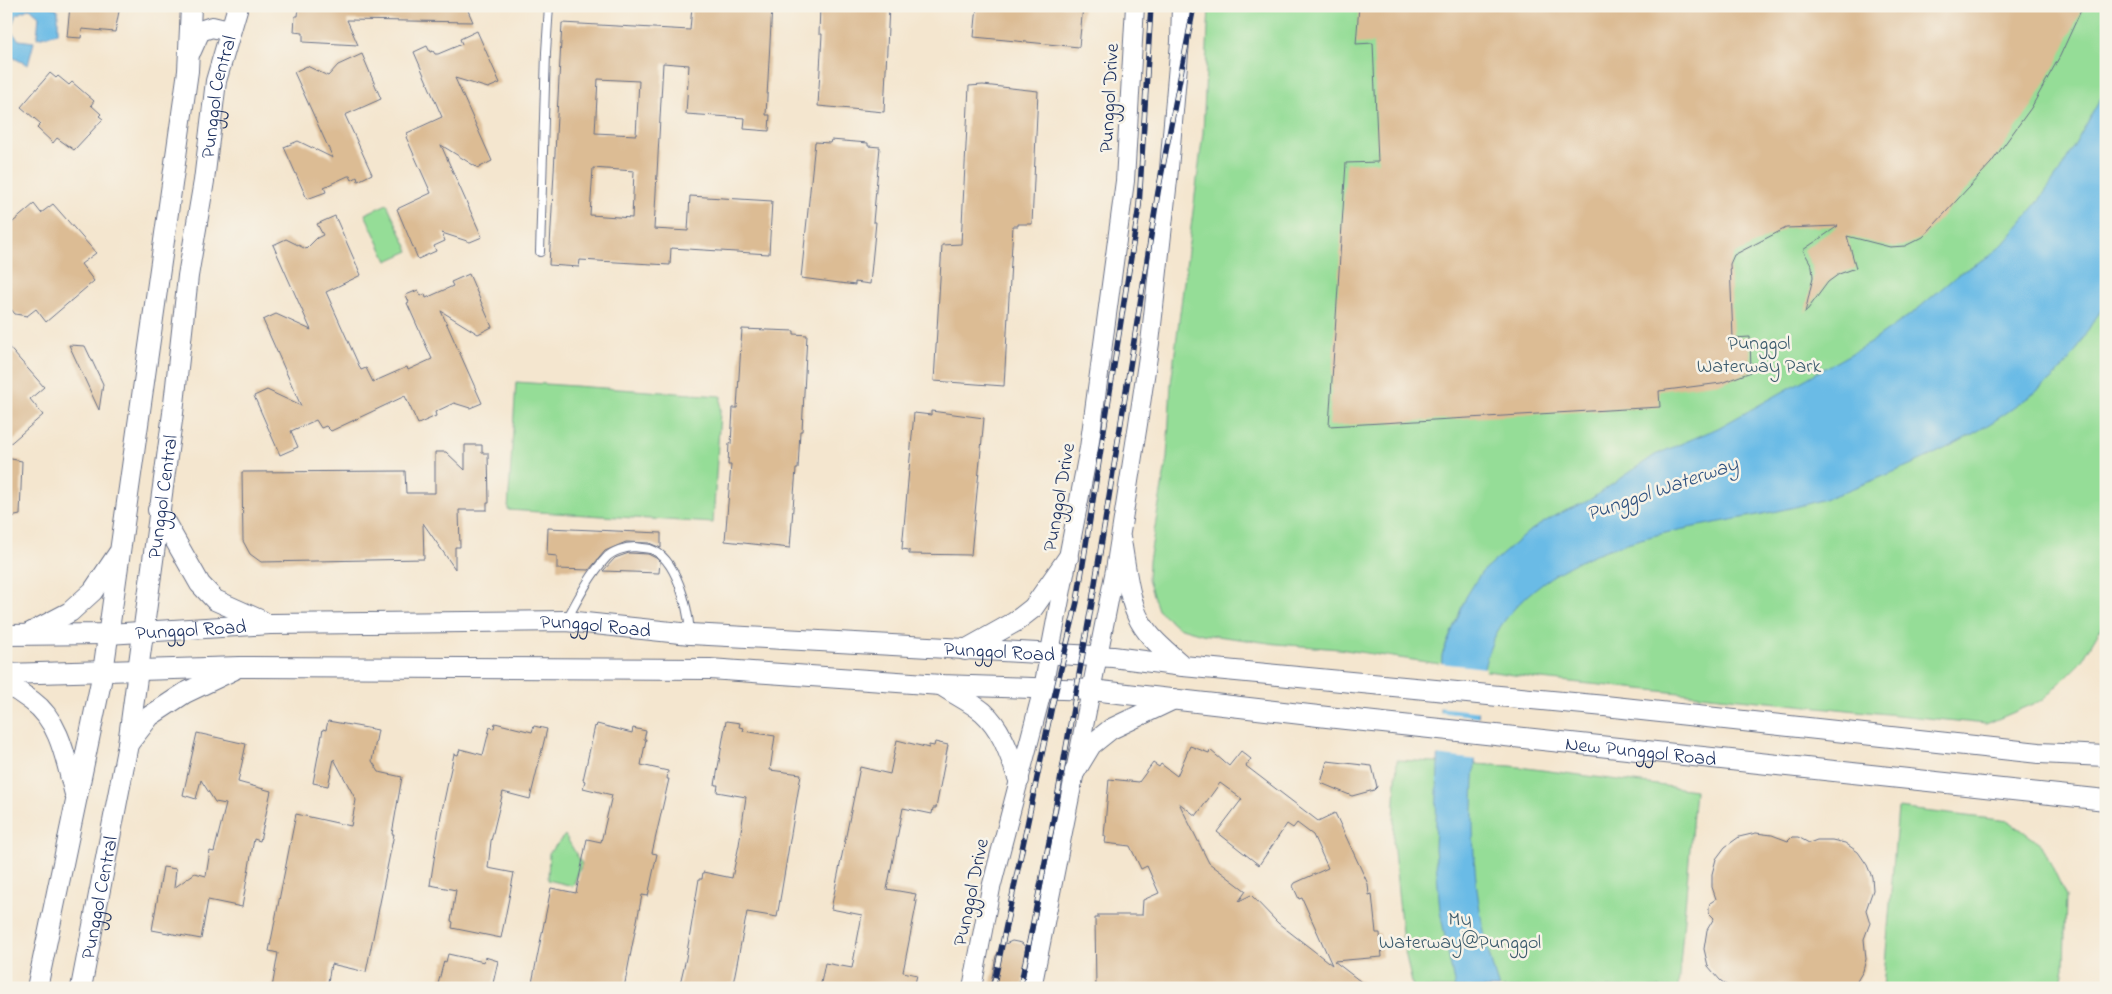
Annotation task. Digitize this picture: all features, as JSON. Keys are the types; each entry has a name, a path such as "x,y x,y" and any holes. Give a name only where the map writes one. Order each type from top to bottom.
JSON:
{"main road":[{"name":"Punggol Central","path":"37,988 103,672 122,548 190,53 191,6"},
{"name":"Punggol Central","path":"81,988 128,744 137,670 148,605 158,510 173,413 188,276 204,181 216,81 229,31 238,6"},
{"path":"190,53 200,31 212,27 229,31"},
{"path":"158,510 200,584 215,600 243,614 270,624"},
{"path":"1120,541 1139,620 1147,632 1183,666"},
{"path":"27,634 70,612 93,591 122,548"},
{"path":"965,650 1015,622 1033,608 1068,558"},
{"name":"Punggol Road","path":"6,635 108,634 270,624 566,621 690,634 1099,657 1183,666"},
{"name":"New Punggol Road","path":"1183,666 1605,706 2039,753 2106,756"},
{"path":"128,744 150,716 158,710 185,693 240,667"},
{"name":"Punggol Road","path":"6,674 240,667 710,669 941,685 1092,690 1176,698"},
{"path":"6,684 34,702 50,720 60,740 76,798"},
{"path":"941,685 982,711 994,724 1004,741 1018,780"},
{"path":"1074,773 1091,745 1111,728 1176,698"},
{"name":"New Punggol Road","path":"1176,698 1327,717 2106,800"}],"street":[{"path":"1124,6 1133,36"},
{"name":"Punggol Drive","path":"972,988 991,888 1043,688 1089,448 1125,181 1135,6"},
{"path":"1032,988 1099,657 1120,541 1150,343 1168,180 1180,42 1180,6"},
{"path":"1180,42 1191,6"}],"lane":[{"path":"540,252 549,6"},
{"path":"566,621 581,594 607,557 614,552 631,547 644,548 651,549 660,555 672,570 688,608 690,634"}],"green space":[{"name":"Punggol Waterway Park","path":"1209,6 2106,6 2106,619 2081,662 2043,700 1986,724 1541,679 1339,649 1277,644 1202,634 1178,627 1158,610 1148,580 1149,561 1167,458 1171,383 1203,133"},
{"path":"387,204 409,251 387,261 365,214"},
{"path":"516,382 721,396 713,523 508,510"},
{"name":"My Waterway@Punggol","path":"1397,760 1511,766 1695,790 1678,988 1413,988 1403,943 1393,841"},
{"path":"1898,808 2009,821 2042,845 2066,896 2064,968 2060,988 1883,988"},
{"path":"565,835 582,864 573,886 548,880 549,853"}],"water":[{"path":"6,6 50,6 58,10 58,33 37,38 39,16 30,8 16,15 10,30 19,40 34,42 28,65 6,54"},
{"name":"Punggol Waterway","path":"2106,89 2107,298 2105,306 2074,354 2052,379 2005,414 1970,436 1933,455 1836,495 1774,512 1647,537 1606,550 1568,567 1534,590 1505,620 1489,650 1481,682 1473,812 1473,841 1478,900 1483,929 1499,988 1455,988 1440,911 1435,848 1442,655 1466,597 1481,573 1528,532 1556,515 1588,501 1655,455 1718,428 1870,343 1914,312 1960,273 1990,256 2004,243 2035,206 2060,171"}],"pier":[{"path":"1439,663 1486,668 1482,712 1437,707"},
{"path":"1437,712 1482,717 1478,760 1435,755"}],"building":[{"path":"70,6 120,6 115,32 82,29 81,38 67,37"},
{"path":"299,6 466,6 473,22 347,20 358,45 303,42 303,33 294,32 295,16 298,16"},
{"path":"692,6 772,6 766,115 770,115 769,131 744,129 745,118 686,114 689,65 663,63 654,229 688,231 690,196 772,201 769,254 671,248 670,265 580,260 579,267 549,265 562,23 690,30","holes":["598,79 639,81 636,135 595,133","593,168 634,171 632,218 590,215"]},
{"path":"820,6 889,6 884,112 818,106 822,34 819,34"},
{"path":"977,6 1083,6 1079,47 974,37"},
{"path":"1359,6 2083,6 2060,56 2031,108 1991,163 1923,237 1905,246 1890,247 1847,236 1856,268 1839,274 1828,282 1805,313 1813,277 1812,266 1803,250 1838,226 1786,228 1734,255 1730,264 1733,338 1750,337 1751,372 1721,383 1659,391 1660,407 1329,426 1346,163 1378,162 1373,43 1356,44"},
{"path":"477,31 500,83 488,88 455,78 492,161 478,168 441,145 482,237 470,242 442,233 445,241 434,246 436,251 418,259 397,209 431,193 406,137 408,136 407,133 442,117 414,52 427,46 430,52 433,51 435,54 438,54 462,44 460,39"},
{"path":"362,54 381,99 345,115 372,174 358,181 357,177 352,180 348,176 324,187 326,192 307,199 284,147 298,141 333,158 294,72 307,66 328,76 338,65"},
{"path":"50,73 56,78 58,76 69,85 72,82 94,101 91,105 101,114 99,116 103,119 74,150 57,138 53,143 37,128 41,124 21,107"},
{"path":"983,85 1038,91 1032,224 1013,226 1004,386 934,381 942,245 961,244 969,86"},
{"path":"831,140 868,143 868,146 880,147 873,222 876,222 870,284 855,282 855,285 801,278 815,142 830,143"},
{"path":"34,204 41,213 53,204 96,253 81,264 94,281 46,322 36,309 27,316 15,314 6,303 6,228"},
{"path":"335,216 361,275 326,292 361,370 366,368 373,382 407,367 408,370 432,359 407,303 409,302 406,295 418,290 421,296 425,294 426,298 453,286 451,282 469,274 492,327 478,334 441,311 482,403 470,408 454,403 435,412 436,416 418,424 405,396 331,431 326,426 321,428 316,420 291,431 298,447 280,455 254,396 267,390 301,406 263,320 276,314 311,330 273,245 286,239 306,249 323,235 317,224"},
{"path":"742,329 794,331 794,334 807,335 802,431 800,431 798,469 796,469 790,548 725,541 731,465 728,465 729,443 731,444 733,408 737,408"},
{"path":"6,344 44,387 30,399 43,415 6,447"},
{"path":"69,345 85,346 103,384 99,410"},
{"path":"931,411 984,418 971,555 909,554 909,550 902,549 914,413 931,415"},
{"path":"465,445 482,445 482,453 488,453 489,503 487,503 487,510 459,510 460,547 455,547 455,569 423,523 424,559 261,562 250,554 243,541 242,472 405,471 406,493 435,493 435,452 446,452 465,470"},
{"path":"6,458 22,461 20,515 6,518"},
{"path":"548,528 661,533 661,548 649,543 626,542 605,551 589,570 557,569 557,556 547,555"},
{"path":"629,553 648,554 656,558 660,562 659,573 603,571 615,558"},
{"path":"328,721 378,730 372,761 379,772 402,777 392,834 394,834 366,972 331,964 327,988 272,988 278,953 269,951 296,814 351,826 356,800 334,759 328,786 313,783 323,729 326,730"},
{"path":"726,721 740,723 739,727 744,728 743,731 775,736 770,770 801,774 777,917 747,912 733,984 728,983 727,988 679,988 699,879 702,879 703,872 732,878 739,845 746,797 717,792 718,785 715,785"},
{"path":"495,723 532,732 534,726 547,729 530,799 503,792 491,841 488,868 514,873 501,938 452,928 453,922 451,921 456,890 430,885 441,815 454,754 458,755 460,749 483,755 490,727 494,728"},
{"path":"597,724 632,733 633,728 646,731 641,765 668,771 667,779 669,779 652,853 657,854 648,896 642,895 624,988 531,988 551,888 576,893 587,839 601,842 612,795 583,788 585,781 583,780"},
{"path":"197,733 246,744 238,782 271,791 260,841 254,839 242,907 208,900 201,939 152,930 163,867 176,869 174,888 195,873 206,876 210,851 214,852 226,804 215,802 201,780 196,799 183,795"},
{"path":"897,740 929,748 929,745 934,746 935,742 948,745 936,808 933,808 932,814 903,808 887,889 916,894 914,901 917,901 903,972 917,975 914,988 820,988 825,963 852,968 862,915 831,909 860,767 890,774"},
{"path":"1190,746 1209,753 1210,750 1229,766 1241,751 1251,759 1246,766 1318,821 1335,813 1368,884 1369,895 1372,894 1376,933 1380,933 1382,957 1334,961 1369,988 1096,988 1095,918 1098,918 1098,915 1142,915 1143,900 1159,893 1147,866 1141,869 1130,846 1105,843 1109,779 1139,782 1153,763 1159,767 1161,764 1177,776","holes":["1220,783 1242,799 1217,832 1259,865 1287,824 1293,828 1297,823 1313,835 1328,868 1295,883 1293,886 1299,899 1302,898 1332,965 1278,923 1251,895 1239,901 1246,891 1209,863 1179,803 1196,816"]},
{"path":"1327,761 1372,766 1377,787 1374,790 1352,796 1321,783"},
{"path":"1756,833 1772,835 1788,841 1792,837 1798,837 1809,843 1817,840 1832,840 1845,843 1858,852 1867,865 1872,877 1873,890 1866,910 1870,923 1864,939 1866,959 1863,971 1856,983 1850,988 1730,988 1708,966 1704,949 1707,930 1714,918 1709,913 1709,907 1710,903 1716,899 1712,887 1712,874 1716,859 1725,847 1739,837"},
{"path":"1012,941 1022,943 1028,951 1022,988 990,988 996,956 1003,945"},
{"path":"448,954 484,962 485,957 498,961 492,988 437,988 444,961 446,962"}],"railway":[{"path":"993,988 1052,706 1077,602 1139,206 1151,6"},
{"path":"1020,988 1052,827 1092,602 1158,192 1194,6"}]}
